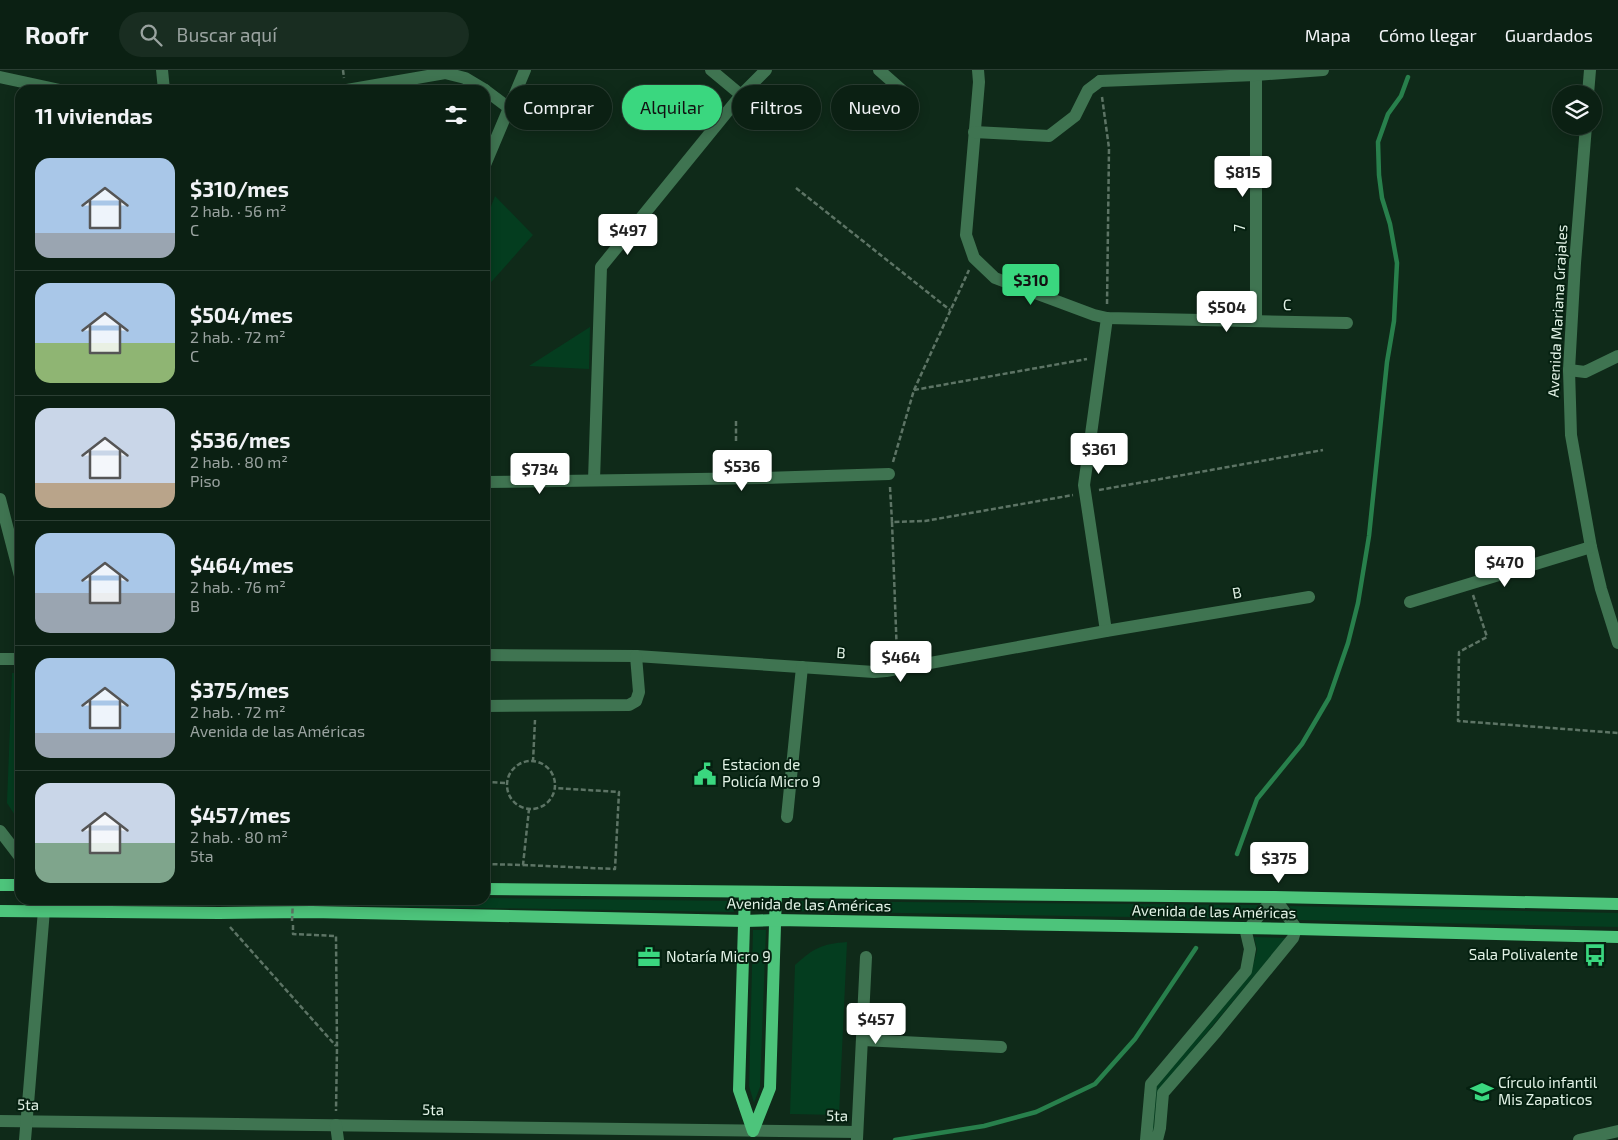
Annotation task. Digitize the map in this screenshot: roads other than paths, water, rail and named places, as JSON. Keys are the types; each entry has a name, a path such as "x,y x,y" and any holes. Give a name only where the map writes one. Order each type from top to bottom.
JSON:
{"main road":[{"path":"0,885 15,885"},
{"name":"Avenida de las Américas","path":"490,889 1274,896 1618,904"},
{"path":"745,892 739,1090 753,1136"},
{"path":"753,1136 770,1088 776,892"},
{"name":"Avenida de las Américas","path":"0,911 44,905 218,913 312,912 744,921 1248,928 1618,937"}],"street":[{"path":"162,70 164,85"},
{"path":"519,85 525,70"},
{"path":"710,70 732,88"},
{"path":"751,85 766,70"},
{"path":"879,70 896,85"},
{"path":"978,70 979,82 974,132 1049,136 1075,116 1088,90 1099,75 1256,75 1323,70"},
{"path":"1589,85 1590,70"},
{"path":"376,85 445,73 465,78 477,85"},
{"name":"7","path":"1256,75 1256,320"},
{"path":"0,77 37,85"},
{"path":"490,94 505,105"},
{"path":"594,480 601,267 732,106"},
{"path":"490,154 505,118"},
{"name":"C","path":"974,132 966,235 974,258 995,278 1094,315 1107,318 1347,323"},
{"name":"Avenida Mariana Grajales","path":"1585,135 1574,263 1569,370 1571,435 1591,547 1601,589 1616,628 1618,643"},
{"path":"1106,631 1084,485 1107,318"},
{"path":"1569,370 1585,372 1618,356"},
{"path":"490,482 889,474"},
{"path":"0,499 15,557"},
{"path":"1410,602 1591,547"},
{"name":"B","path":"490,655 636,656 874,672 1309,597"},
{"path":"490,706 629,705 636,701 639,692 636,656"},
{"path":"0,659 15,659"},
{"path":"787,818 802,666"},
{"path":"0,831 15,850"},
{"path":"1146,1140 1151,1084 1246,971 1250,949 1246,932 1274,896 1296,929 1293,938 1216,1032 1162,1093 1160,1128 1157,1140"},
{"path":"25,1140 25,1121 44,905"},
{"path":"857,1136 866,957"},
{"path":"863,1040 1001,1047"},
{"name":"5ta","path":"0,1121 336,1125 753,1136 857,1136"},
{"path":"336,1125 338,1140"},
{"path":"1579,1140 1618,1131"}],"waterway":[{"path":"1237,854 1257,799 1302,744 1329,698 1348,643 1358,603 1369,536 1387,362 1394,321 1397,263 1390,224 1382,198 1378,142 1388,114 1401,96 1408,77"},
{"path":"895,1140 984,1126 1036,1112 1095,1084 1135,1039 1196,948"}],"place":[{"name":"Estacion de Policía Micro 9","path":"705,774"},
{"name":"Sala Polivalente","path":"1595,955"},
{"name":"Notaría Micro 9","path":"649,957"},
{"name":"Círculo infantil Mis Zapaticos","path":"1482,1092"}]}
